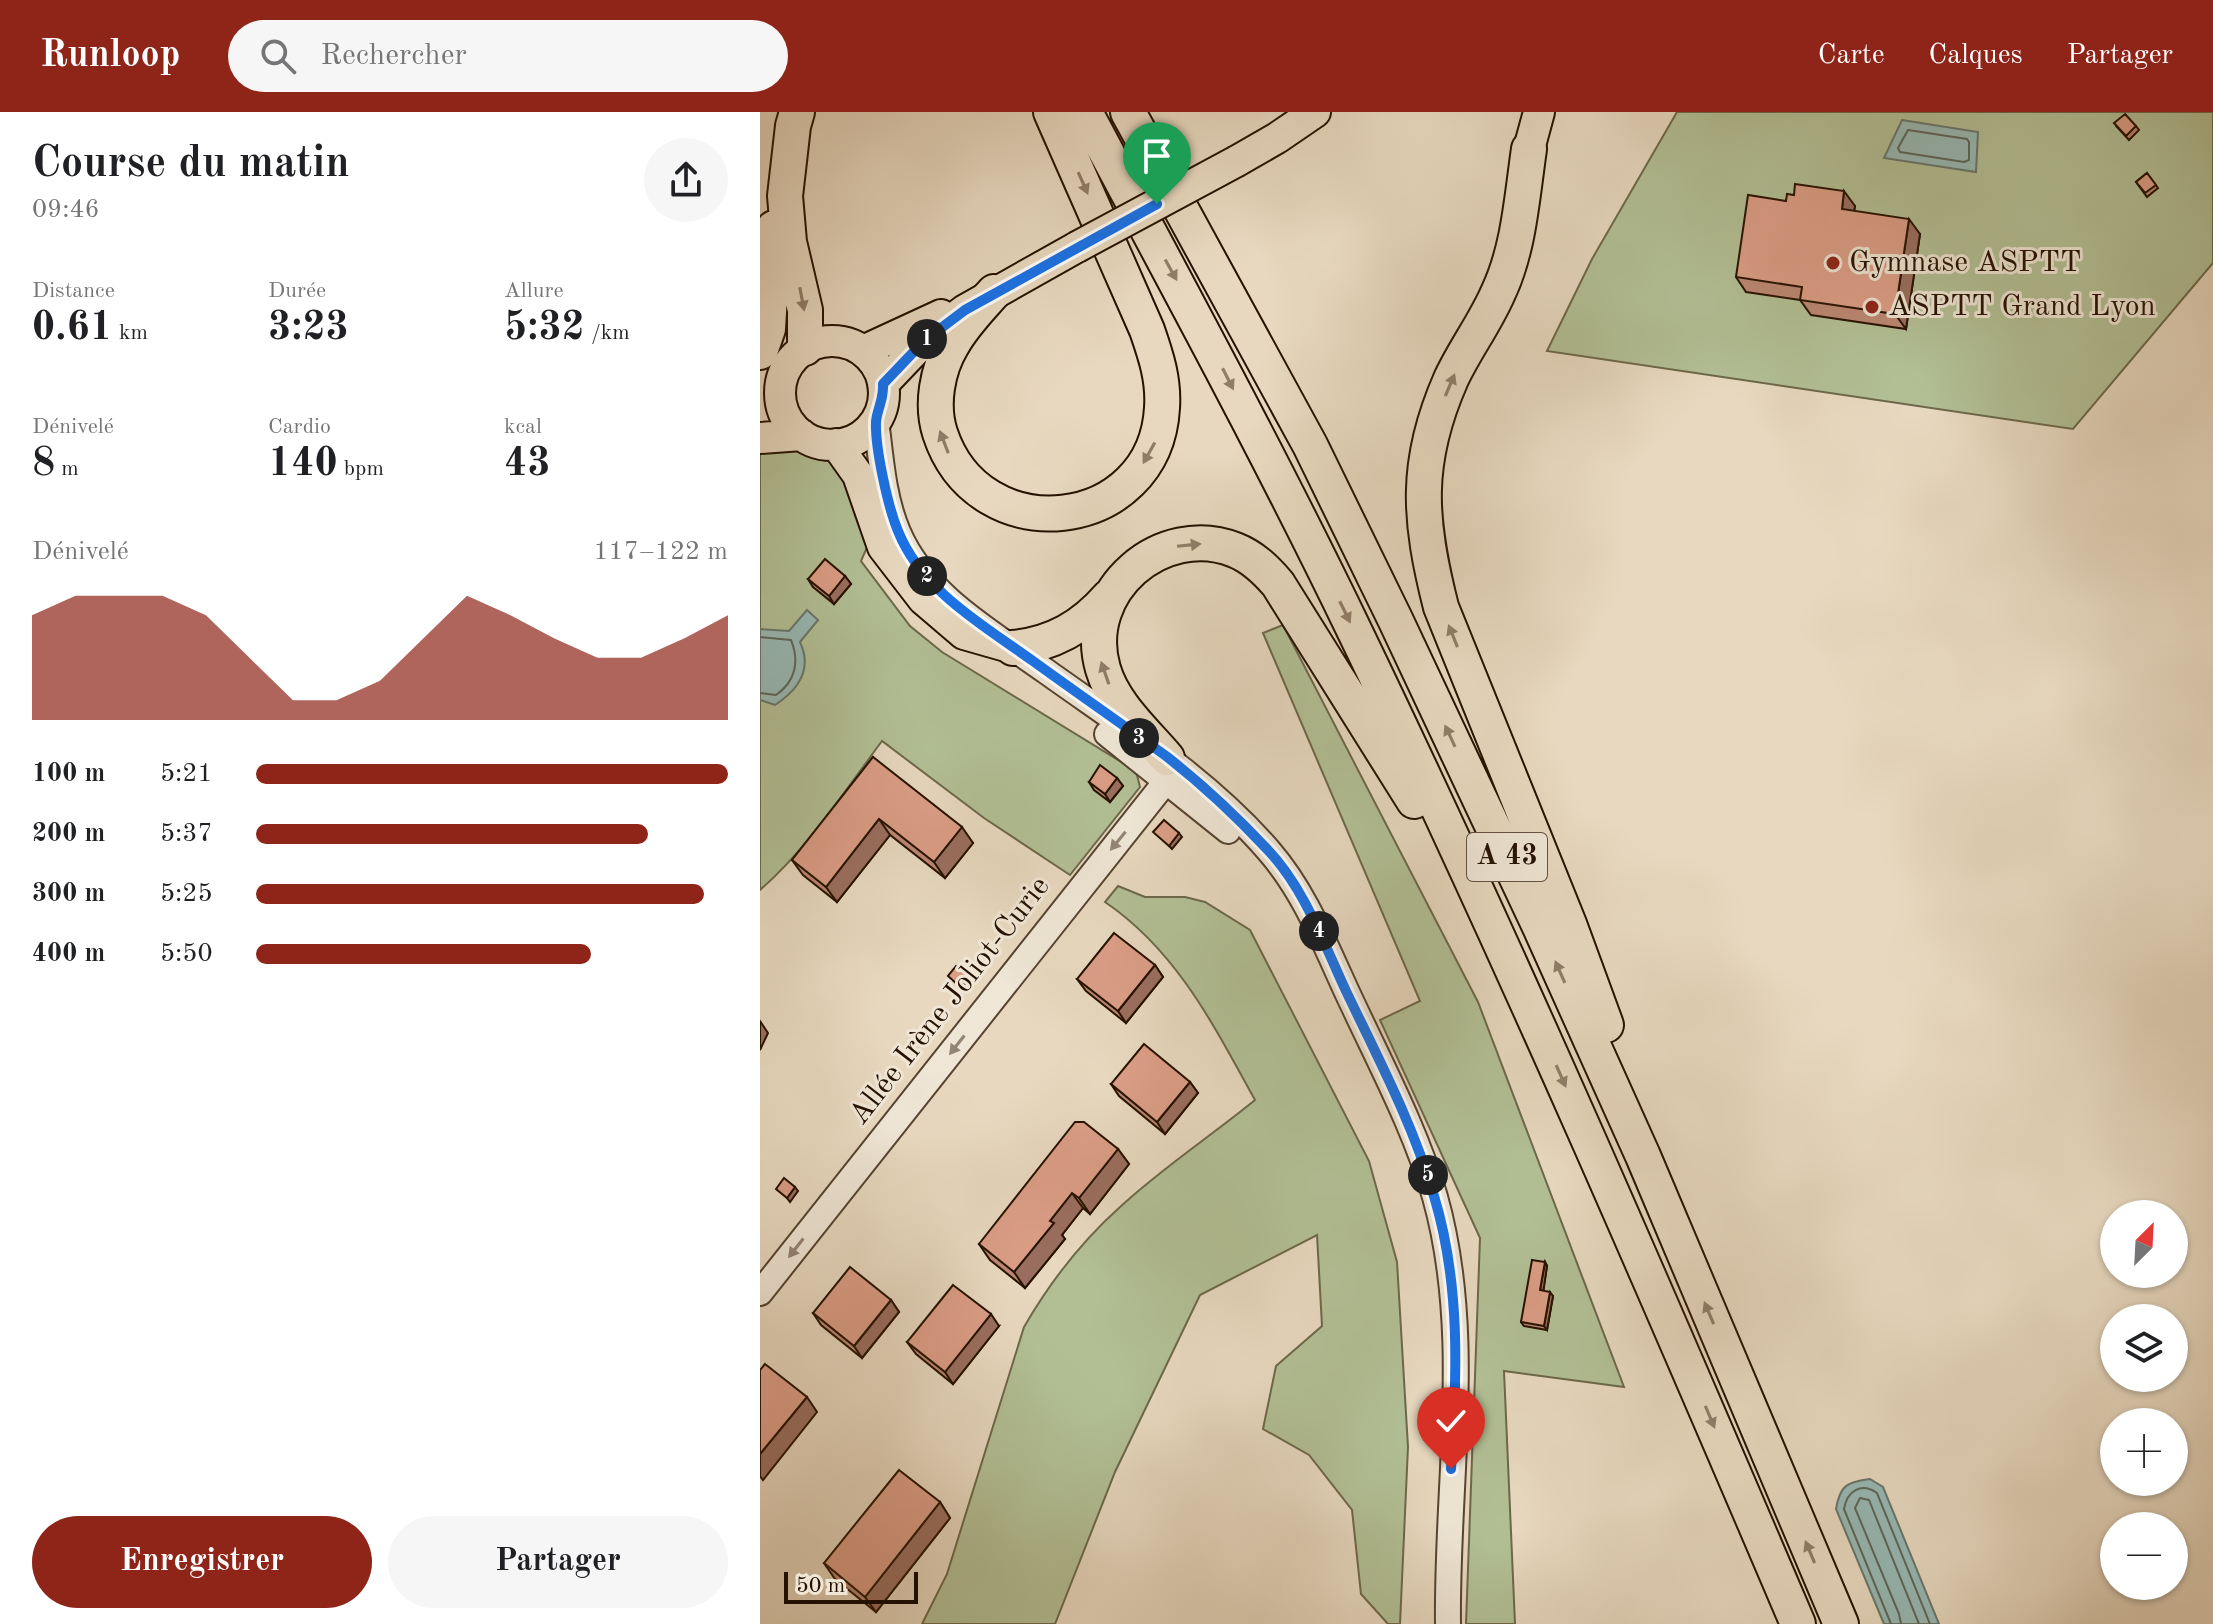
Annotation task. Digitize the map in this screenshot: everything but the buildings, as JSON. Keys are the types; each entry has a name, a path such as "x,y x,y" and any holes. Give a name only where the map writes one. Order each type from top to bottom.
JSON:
{"highway":[{"path":"994,292 951,347 938,380 936,411 950,458 977,489 1016,510 1056,514 1092,507 1125,485 1150,453 1161,421 1162,385 1147,330 1051,112"},
{"name":"A 43","path":"1085,112 1193,310 1356,632 1601,1164 1798,1624"},
{"name":"A 43","path":"1128,112 1310,445 1540,927 1643,1156 1841,1624"},
{"path":"795,119 785,196 789,242 805,310 805,348"},
{"path":"760,352 768,329 777,185 795,119"},
{"path":"1529,149 1518,228 1499,291 1452,377 1430,432 1423,496 1427,553 1441,607 1602,1012 1643,1156"},
{"path":"1013,648 1060,637 1092,615 1143,560 1163,549 1207,543 1245,555 1258,563 1278,584 1325,655 1504,948"},
{"path":"1109,597 1100,632 1104,671 1120,702 1167,769"}],"main road":[{"path":"863,351 994,292 1237,161 1315,112"},
{"path":"1524,112 1529,149"},
{"path":"1529,149 1539,112"},
{"path":"883,384 924,341 994,292"},
{"path":"834,341 863,351 879,372 883,384 884,397 876,420 852,440 836,444 812,441 802,435 770,397 793,359 805,348 834,341"},
{"path":"760,438 802,435"},
{"path":"836,444 858,475 883,547 923,599 964,634 1013,648"}],"street":[{"path":"876,420 884,485 898,532 918,567 949,601 1167,769 1251,854 1287,898 1337,972"},
{"path":"964,634 1167,769 1205,788 1270,852 1309,908 1422,1157 1435,1199 1450,1271 1456,1388 1448,1624"},
{"name":"Allée Irène Joliot-Curie","path":"760,1293 1167,769"}],"green space":[{"name":"ASPTT Grand Lyon","path":"1677,112 2213,112 2213,263 2073,429 1547,351 1592,259"},
{"path":"789,445 825,457 850,482 871,538 861,561 910,626 942,652 1136,771 1140,787 1070,875 984,818 882,741 810,838 760,890 760,449"},
{"path":"1283,625 1478,1002 1624,1387 1504,1371 1515,1624 1466,1624 1480,1238 1380,1020 1420,1001 1263,633"},
{"path":"1118,886 1145,897 1185,897 1205,902 1250,930 1369,1161 1397,1262 1408,1447 1400,1624 1388,1624 1361,1594 1352,1510 1309,1455 1263,1429 1276,1366 1322,1326 1317,1235 1200,1295 1115,1472 1055,1624 922,1624 947,1574 1024,1327 1034,1310 1067,1263 1106,1220 1153,1179 1255,1100 1192,992 1153,943 1105,902"}],"water":[{"path":"1902,120 1978,132 1976,172 1884,158"},
{"path":"807,610 818,620 800,642 805,662 801,678 790,693 775,705 760,700 760,629 789,631"},
{"path":"1870,1479 1883,1487 1939,1624 1884,1624 1836,1509 1846,1486"}],"place":[{"name":"Gymnase ASPTT","path":"1833,263"},
{"name":"ASPTT Grand Lyon","path":"1872,307"}],"route":[{"path":"1157,204 994,292 924,341 883,384 884,397 876,420 884,485 898,532 918,567 949,601 1205,788 1270,852 1309,908 1399,1103 1422,1157 1435,1199 1450,1271 1454,1310 1456,1388 1451,1469"}]}
